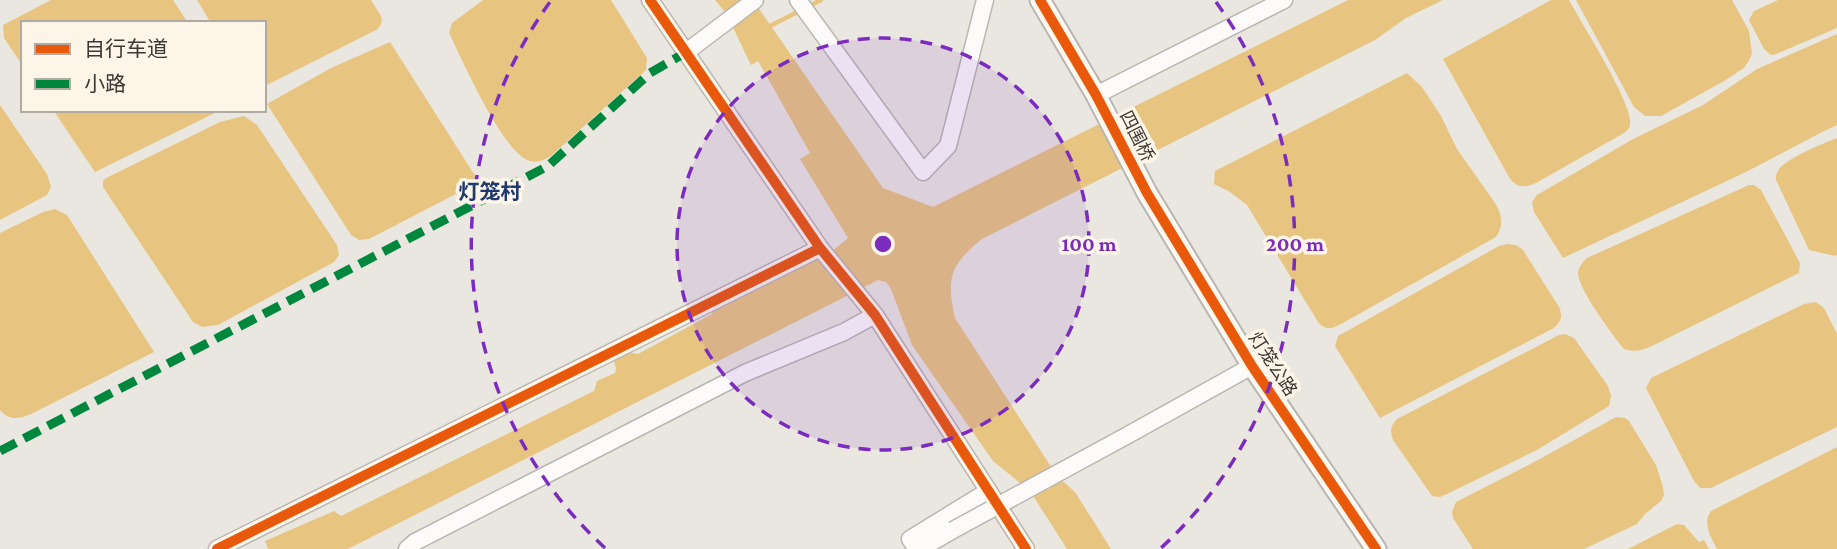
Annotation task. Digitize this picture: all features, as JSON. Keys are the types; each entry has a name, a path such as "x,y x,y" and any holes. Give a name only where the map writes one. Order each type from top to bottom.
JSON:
{"street":[{"path":"650,0 820,248 875,315 1026,549"},
{"path":"685,53 755,0"},
{"path":"799,1 923,172 948,146 985,0"},
{"path":"1040,0 1096,94 1284,0"},
{"name":"四围桥","path":"1096,94 1147,193"},
{"name":"灯笼公路","path":"1147,193 1252,366 1376,549"},
{"path":"217,549 820,248"},
{"path":"407,549 415,542 745,373 844,332 875,315"},
{"path":"988,491 910,539 919,549 1252,366"}],"shaded area":[{"path":"51,0 173,0 187,21 21,21 21,63 4,38 3,25"},
{"path":"197,0 371,0 382,22 378,29 267,85 266,21 210,21"},
{"path":"483,0 611,0 647,58 646,70 551,156 541,161 530,161 519,155 496,124 449,33 452,23"},
{"path":"715,0 753,0 883,188 933,207 1348,0 1443,0 1406,18 1375,40 982,239 957,265 951,282 955,318 1057,476 1075,492 1111,549 1067,549 1030,491 993,461 912,345 891,289 886,282 878,280 348,549 268,549 265,541 334,511 341,516 594,391 597,381 615,373 611,351 626,347 632,353 638,354 712,314 713,306 830,253 848,238 800,159 810,153 758,61 751,65 726,13"},
{"path":"1551,0 1569,0 1624,100 1630,126 1624,133 1536,183 1521,186 1509,177 1443,59"},
{"path":"1576,0 1732,0 1749,31 1752,54 1744,68 1724,81 1661,116 1645,116 1634,107"},
{"path":"1778,0 1837,0 1837,28 1771,55 1764,49 1749,20 1754,11"},
{"path":"1837,34 1837,125 1746,172 1563,258 1534,212 1532,202 1537,195 1633,139 1703,105 1757,69"},
{"path":"390,42 479,182 369,239 359,240 351,235 267,104 331,68"},
{"path":"1407,73 1422,87 1441,116 1457,149 1495,203 1501,216 1500,228 1496,237 1341,324 1326,328 1318,322 1247,205 1214,184 1215,171"},
{"path":"0,105 47,174 51,187 47,195 0,220"},
{"path":"54,112 217,112 95,172"},
{"path":"244,116 257,125 337,245 339,255 334,262 218,325 202,327 193,322 103,187 103,181 220,122"},
{"path":"1837,138 1835,256 1809,250 1776,178 1779,169 1790,160"},
{"path":"1749,185 1761,190 1800,263 1799,273 1650,347 1637,351 1624,349 1583,288 1578,272 1581,264 1587,258"},
{"path":"55,209 67,215 154,352 31,414 11,417 0,410 0,233"},
{"path":"1508,244 1523,250 1559,307 1561,316 1558,323 1554,328 1380,418 1335,346 1338,336 1499,246"},
{"path":"1816,302 1824,308 1837,334 1837,427 1711,488 1700,488 1646,388 1651,378 1804,304"},
{"path":"1565,334 1574,338 1608,386 1611,396 1609,406 1537,450 1447,494 1432,496 1393,440 1391,429 1397,419"},
{"path":"1616,417 1629,421 1656,465 1663,487 1664,495 1661,501 1637,524 1584,549 1473,549 1453,518 1456,502"},
{"path":"1837,447 1837,549 1717,549 1707,525 1711,511"},
{"path":"1677,524 1684,525 1699,542 1704,540 1709,549 1628,549"}],"waterway":[{"path":"766,28 821,0"}],"marked path":[{"path":"0,451 548,166 650,73 685,53"}],"cycle path":[{"path":"650,0 820,248 875,315 1026,549"},
{"path":"1040,0 1096,95 1147,193 1252,366 1376,549"},
{"path":"217,549 820,248"}],"district":[{"name":"灯笼村","path":"490,192"}]}
